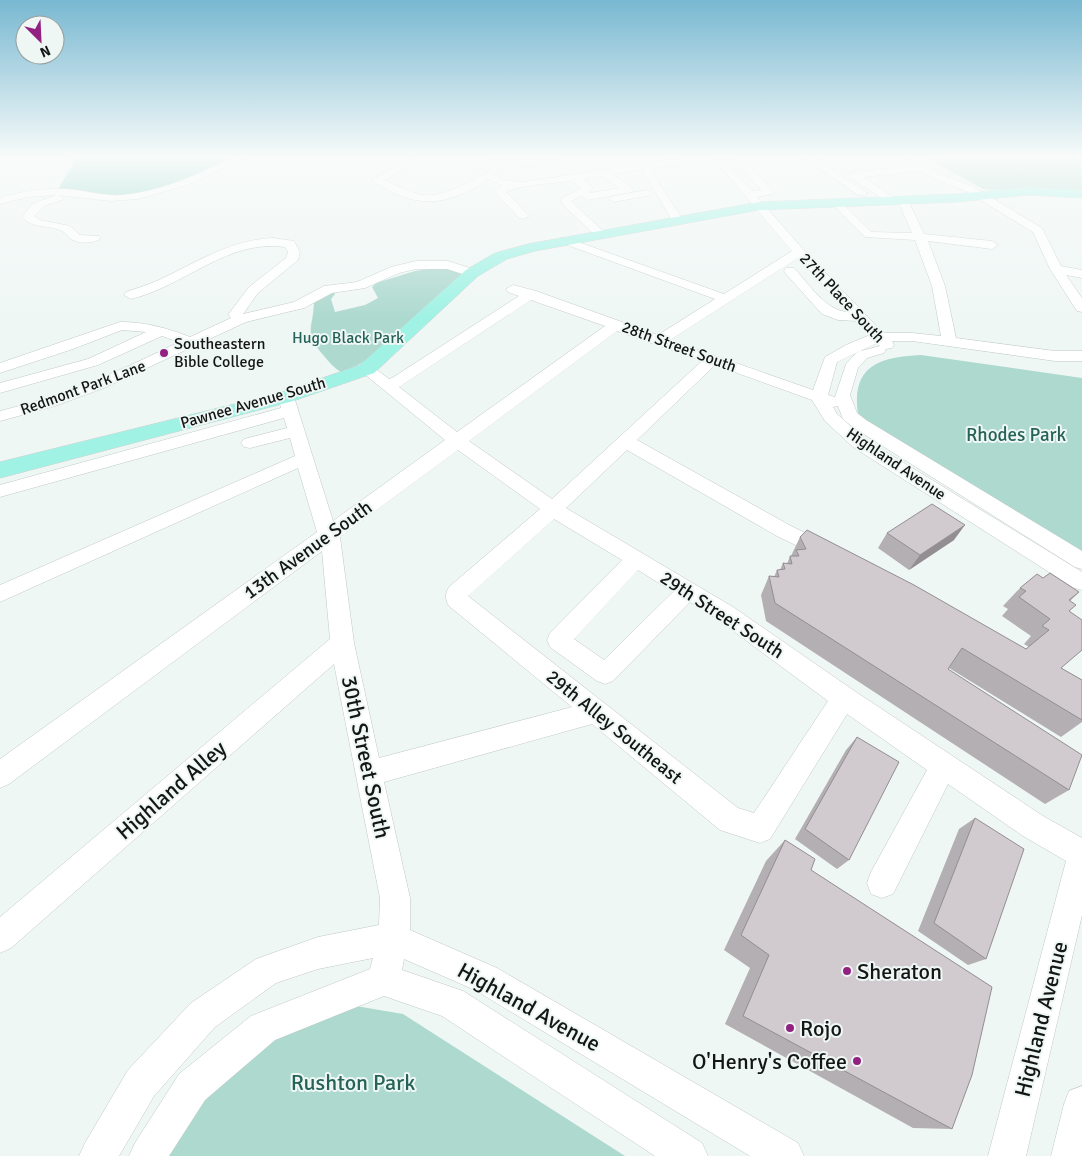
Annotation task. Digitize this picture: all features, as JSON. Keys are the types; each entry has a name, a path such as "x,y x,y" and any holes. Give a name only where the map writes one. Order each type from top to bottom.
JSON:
{"main road":[{"name":"Pawnee Avenue South","path":"0,470 288,404 367,369 472,273 501,256 563,240 724,212"}],"street":[{"path":"30,212 28,217 37,223 66,228 76,237 83,239 95,238"},
{"path":"519,212 523,216"},
{"path":"576,212 600,234"},
{"path":"673,212 677,220"},
{"name":"27th Place South","path":"764,212 883,342"},
{"path":"845,212 865,233 878,236 921,237 992,245"},
{"path":"905,212 921,237 933,271 948,328 949,342"},
{"path":"1006,212 1038,230 1056,268 1082,308"},
{"path":"1016,212 1043,226 1078,273 1082,285"},
{"path":"131,295 166,281 224,251 263,240 274,240 290,244 294,252 292,260 266,278 247,295 238,317"},
{"path":"563,240 726,299"},
{"path":"779,276 799,252"},
{"path":"660,340 726,299 796,267 810,263"},
{"name":"Redmont Park Lane","path":"0,416 81,392 146,366 238,317 299,306 328,290 360,286 368,280 416,265 448,265 472,273"},
{"path":"1056,268 1078,273"},
{"path":"779,276 838,316 859,317"},
{"name":"28th Street South","path":"513,289 819,398 846,405"},
{"path":"387,386 398,381 531,294"},
{"name":"13th Avenue South","path":"0,775 616,325"},
{"path":"0,368 68,346 120,326 136,326 161,331 191,342"},
{"path":"0,388 93,362 161,331"},
{"name":"Highland Avenue","path":"1082,363 1056,356 912,337 851,348 830,360 819,398 831,417 859,443 1082,582"},
{"name":"Highland Avenue","path":"1082,363 1054,364 883,342 862,355 851,367 842,395 849,415 860,424 1082,561"},
{"path":"553,509 712,360"},
{"name":"29th Street South","path":"367,369 457,441 553,509 725,614 844,698 1033,826 1082,854"},
{"path":"0,491 227,427 288,404"},
{"name":"30th Street South","path":"288,404 326,530 330,534 342,643 395,898 392,938 384,980"},
{"path":"250,443 296,431"},
{"path":"626,440 784,530 842,559"},
{"path":"0,594 304,459"},
{"name":"29th Alley Southeast","path":"553,509 457,593 457,600 730,820 760,829 844,698"},
{"path":"636,559 558,640 605,674 687,591"},
{"name":"Highland Alley","path":"0,938 342,643"},
{"path":"369,773 596,712"},
{"path":"882,883 944,765"},
{"name":"Highland Avenue","path":"1007,1156 1082,854"},
{"path":"98,1156 141,1083 203,1015 267,970 318,953 392,938"},
{"name":"Highland Avenue","path":"392,938 486,979 786,1156"},
{"path":"148,1156 192,1087 263,1028 384,980"},
{"name":"Highland Avenue","path":"384,980 451,1002 689,1156"},
{"path":"1070,1156 1082,1104"}],"green space":[{"name":"Hugo Black Park","path":"447,266 467,274 392,345 358,365 341,372 317,348 311,336 314,302 335,291 331,299 335,312 365,305 378,298 372,287 376,283 415,271"},
{"name":"Rhodes Park","path":"921,355 1082,378 1082,553 879,432 858,414 857,398 859,385 871,367 892,358"},
{"name":"Rushton Park","path":"344,1004 403,1014 625,1156 164,1156 212,1087 270,1038"}],"building":[{"path":"932,504 965,525 920,555 887,533"},
{"path":"807,530 914,585 1026,649 1049,630 1042,626 1050,619 1019,597 1026,591 1020,588 1037,574 1043,578 1050,573 1079,592 1069,600 1076,605 1069,611 1082,620 1082,650 1061,668 1082,680 1082,720 962,648 948,669 1082,755 1069,790 775,603 769,576 779,577 777,570 785,569 783,563 792,564 790,556 799,556 796,550 806,549 800,537"},
{"path":"857,737 899,762 849,860 805,829"},
{"path":"975,818 1024,849 986,959 934,923"},
{"path":"785,840 815,859 811,870 992,987 972,1075 952,1129 743,1016 769,955 741,935"}],"place":[{"name":"Southeastern Bible College","path":"164,353"},
{"name":"Sheraton","path":"847,971"},
{"name":"Rojo","path":"790,1028"},
{"name":"O'Henry's Coffee","path":"857,1061"}]}
